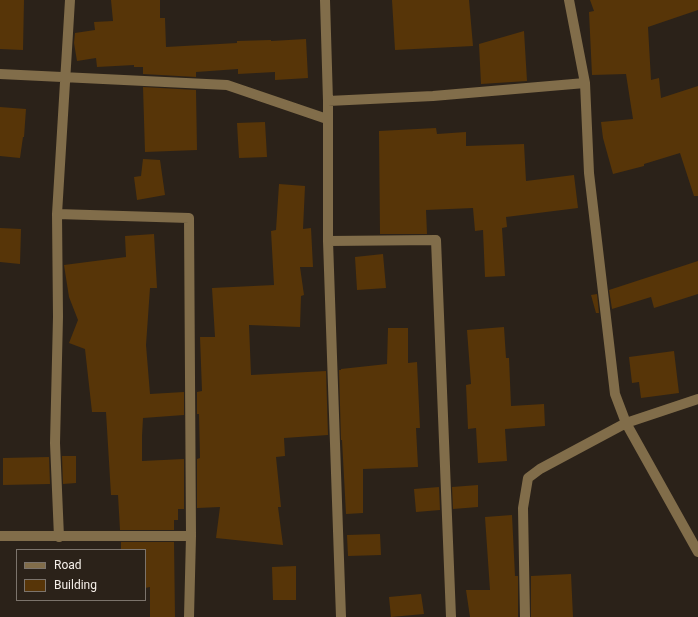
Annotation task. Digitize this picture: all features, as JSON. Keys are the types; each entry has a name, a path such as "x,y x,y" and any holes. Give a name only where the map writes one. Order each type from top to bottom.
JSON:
{"street":[{"path":"59,537 55,443 58,317 57,214 70,0"},
{"path":"325,0 328,101 328,241 341,617"},
{"path":"569,0 585,83 589,173 616,394 626,423 698,552"},
{"path":"0,74 227,85 327,118"},
{"path":"328,101 433,96 585,83"},
{"path":"57,214 189,218 191,536 189,617"},
{"path":"328,241 436,240 451,617"},
{"path":"525,617 523,508 528,478 540,469 626,423 698,399"},
{"path":"0,536 191,536"}],"building":[{"path":"0,0 24,0 23,50 0,49"},
{"path":"111,0 160,0 160,18 165,18 166,47 237,43 237,41 306,39 308,78 275,80 275,72 238,74 238,69 196,72 196,77 143,74 143,67 134,67 134,65 97,67 96,58 77,61 74,43 75,33 95,30 94,22 113,21"},
{"path":"392,0 469,0 473,46 395,50"},
{"path":"590,0 698,0 698,10 648,27 651,80 659,78 661,98 698,86 698,196 694,196 680,153 644,164 644,166 613,174 603,138 601,122 633,119 626,74 592,75 589,12 594,11"},
{"path":"524,31 527,81 481,84 479,44"},
{"path":"143,87 196,90 197,150 145,152"},
{"path":"0,107 26,109 24,137 20,158 0,156"},
{"path":"265,122 267,157 239,158 237,123"},
{"path":"436,128 437,134 466,132 466,146 524,144 526,181 574,175 578,208 506,217 507,227 502,228 505,276 485,277 483,230 475,231 473,208 426,210 427,234 380,234 379,131"},
{"path":"143,159 160,160 165,195 137,200 134,177 141,176"},
{"path":"279,184 305,186 303,229 311,228 313,267 300,267 304,295 301,296 300,327 249,325 251,375 326,371 328,435 284,438 285,456 276,457 281,507 278,507 283,545 216,538 220,507 197,508 197,459 200,458 197,392 202,391 200,337 215,337 212,288 274,285 271,231 276,230"},
{"path":"0,228 21,229 20,264 0,262"},
{"path":"154,234 157,288 150,288 146,345 150,394 184,392 184,415 143,418 142,461 184,459 184,509 178,509 178,520 174,520 174,530 120,530 118,495 111,495 106,412 92,412 85,349 69,343 78,320 69,297 64,265 126,257 125,236"},
{"path":"383,254 386,288 357,290 355,257"},
{"path":"698,261 698,294 654,308 651,297 612,309 609,290"},
{"path":"597,294 599,313 596,313 591,295"},
{"path":"504,327 506,358 509,358 511,406 544,404 545,426 505,429 507,461 478,463 476,428 468,429 466,385 471,384 467,330"},
{"path":"388,328 408,328 408,363 417,362 420,428 416,428 418,467 363,469 363,513 346,514 341,440 339,370 387,364"},
{"path":"674,351 679,393 641,398 639,382 632,383 629,357"},
{"path":"62,456 76,456 76,483 63,484"},
{"path":"49,457 50,484 3,485 3,458"},
{"path":"478,485 478,507 453,509 452,487"},
{"path":"439,487 440,510 416,512 414,489"},
{"path":"512,515 515,576 518,576 518,617 470,617 466,590 490,590 485,517"},
{"path":"380,534 381,555 348,556 347,535"},
{"path":"121,542 174,542 175,617 150,617 150,587 146,588 146,549 121,549"},
{"path":"296,566 296,600 273,600 272,567"},
{"path":"571,574 573,617 531,617 531,576"},
{"path":"421,594 424,614 391,617 389,597"}]}
